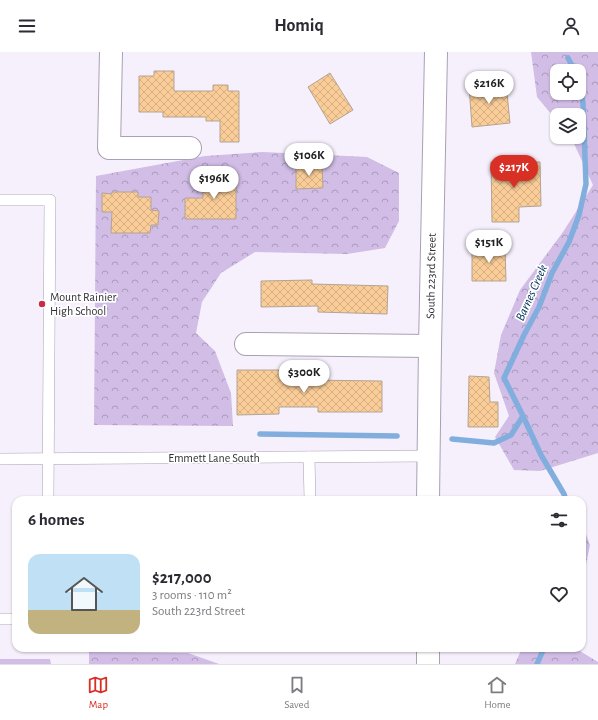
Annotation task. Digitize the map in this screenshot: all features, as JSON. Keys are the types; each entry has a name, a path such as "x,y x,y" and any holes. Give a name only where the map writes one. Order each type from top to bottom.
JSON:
{"street":[{"path":"111,52 109,148 190,148"},
{"name":"South 223rd Street","path":"428,496 436,52"},
{"path":"246,344 430,346"},
{"path":"428,652 428,664"}],"lane":[{"path":"0,200 50,200 48,496"},
{"name":"Emmett Lane South","path":"0,460 429,456"},
{"path":"310,457 310,496"},
{"path":"0,619 12,619"}],"green space":[{"path":"531,52 598,52 598,453 540,471 514,470 495,437 509,416 494,373 501,335 520,290 563,232 593,185 574,144 586,144 586,108 550,108 550,113 537,97"},
{"path":"263,152 367,157 399,173 399,221 385,248 347,254 255,252 221,273 202,302 196,333 215,351 231,393 233,426 94,425 96,176 205,156"},
{"path":"586,534 590,545 586,564"},
{"path":"89,652 188,653 219,664 89,664"},
{"path":"520,652 582,652 598,662 598,664 515,664"},
{"path":"0,659 50,659 51,664 0,664"}],"building":[{"path":"154,71 174,71 174,91 213,91 213,85 228,85 228,91 239,91 239,142 220,142 220,121 206,121 206,117 163,117 163,112 139,112 139,76 154,76"},
{"path":"330,73 353,110 330,124 308,87"},
{"path":"506,83 510,123 472,127 469,86"},
{"path":"491,162 540,162 541,206 519,207 519,222 492,222"},
{"path":"296,165 322,165 323,188 296,189"},
{"path":"203,176 236,176 236,219 185,219 185,198 203,198"},
{"path":"112,192 138,192 138,197 151,197 151,210 159,211 158,225 151,225 150,233 111,233 112,212 102,212 102,193 112,194"},
{"path":"472,246 505,246 506,281 472,281"},
{"path":"312,280 312,284 388,286 387,314 318,312 318,306 261,307 261,281"},
{"path":"237,370 279,370 279,377 306,377 306,380 382,381 382,412 318,412 318,407 279,407 279,414 237,415"},
{"path":"469,376 489,377 490,402 498,402 498,427 468,427"}],"waterway":[{"name":"Barnes Creek","path":"568,58 571,64"},
{"name":"Barnes Creek","path":"565,496 541,455 504,378 539,307 552,273 569,242 579,215 586,184 582,100"},
{"path":"452,439 494,443 511,435 523,416"},
{"path":"260,434 397,436"},
{"name":"Barnes Creek","path":"537,664 542,652"}],"place":[{"name":"Mount Rainier High School","path":"42,304"}]}
